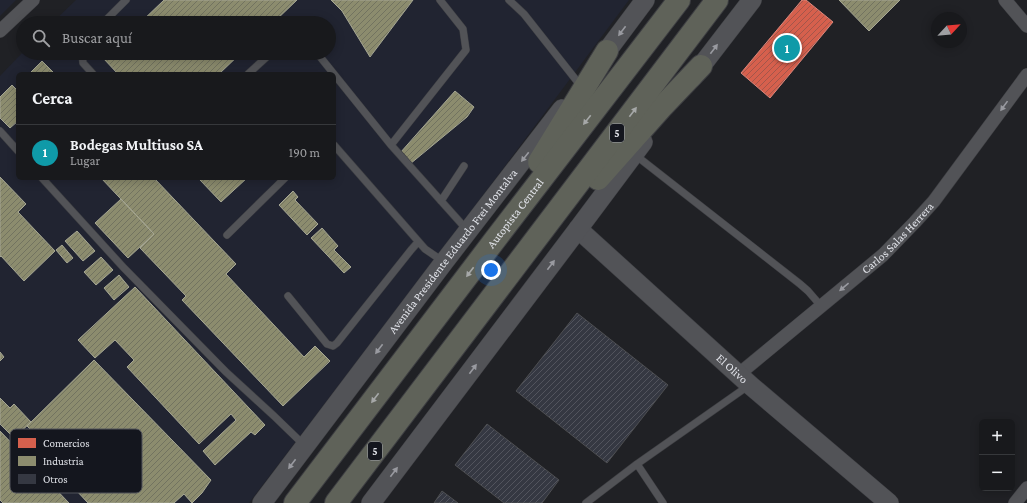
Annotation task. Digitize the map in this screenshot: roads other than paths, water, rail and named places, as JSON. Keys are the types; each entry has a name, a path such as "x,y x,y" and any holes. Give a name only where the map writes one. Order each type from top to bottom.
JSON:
{"highway":[{"name":"Autopista Central","path":"295,503 679,0"},
{"name":"5","path":"336,503 717,0"},
{"path":"494,241 538,164 607,51"},
{"path":"516,265 701,66"}],"main road":[{"name":"Avenida Presidente Eduardo Frei Montalva","path":"262,503 645,0"},
{"path":"370,503 752,0"},
{"name":"El Olivo","path":"578,229 744,380 889,503"}],"street":[{"path":"0,31 32,0"},
{"path":"1005,0 1027,26"},
{"name":"Carlos Salas Herrera","path":"744,380 821,306 883,255 915,222 934,201 1027,75"},
{"path":"1015,503 1027,488"}],"lane":[{"path":"110,16 126,0"},
{"path":"391,145 466,50 463,29 440,0"},
{"path":"509,0 524,14 580,85"},
{"path":"83,60 83,63 91,72"},
{"path":"250,72 263,60"},
{"path":"323,60 332,72"},
{"path":"336,77 391,145 468,231"},
{"path":"0,131 16,149"},
{"path":"336,146 418,242 425,249 444,262"},
{"path":"634,154 800,284 821,306"},
{"path":"441,201 464,166"},
{"path":"44,180 123,267 226,372 305,446"},
{"path":"226,235 283,180"},
{"path":"288,296 327,344 333,346 337,344 418,242"},
{"path":"586,503 744,380"},
{"path":"637,464 664,503"}],"place":[{"name":"Bodegas Multiuso SA","path":"787,48"}]}
